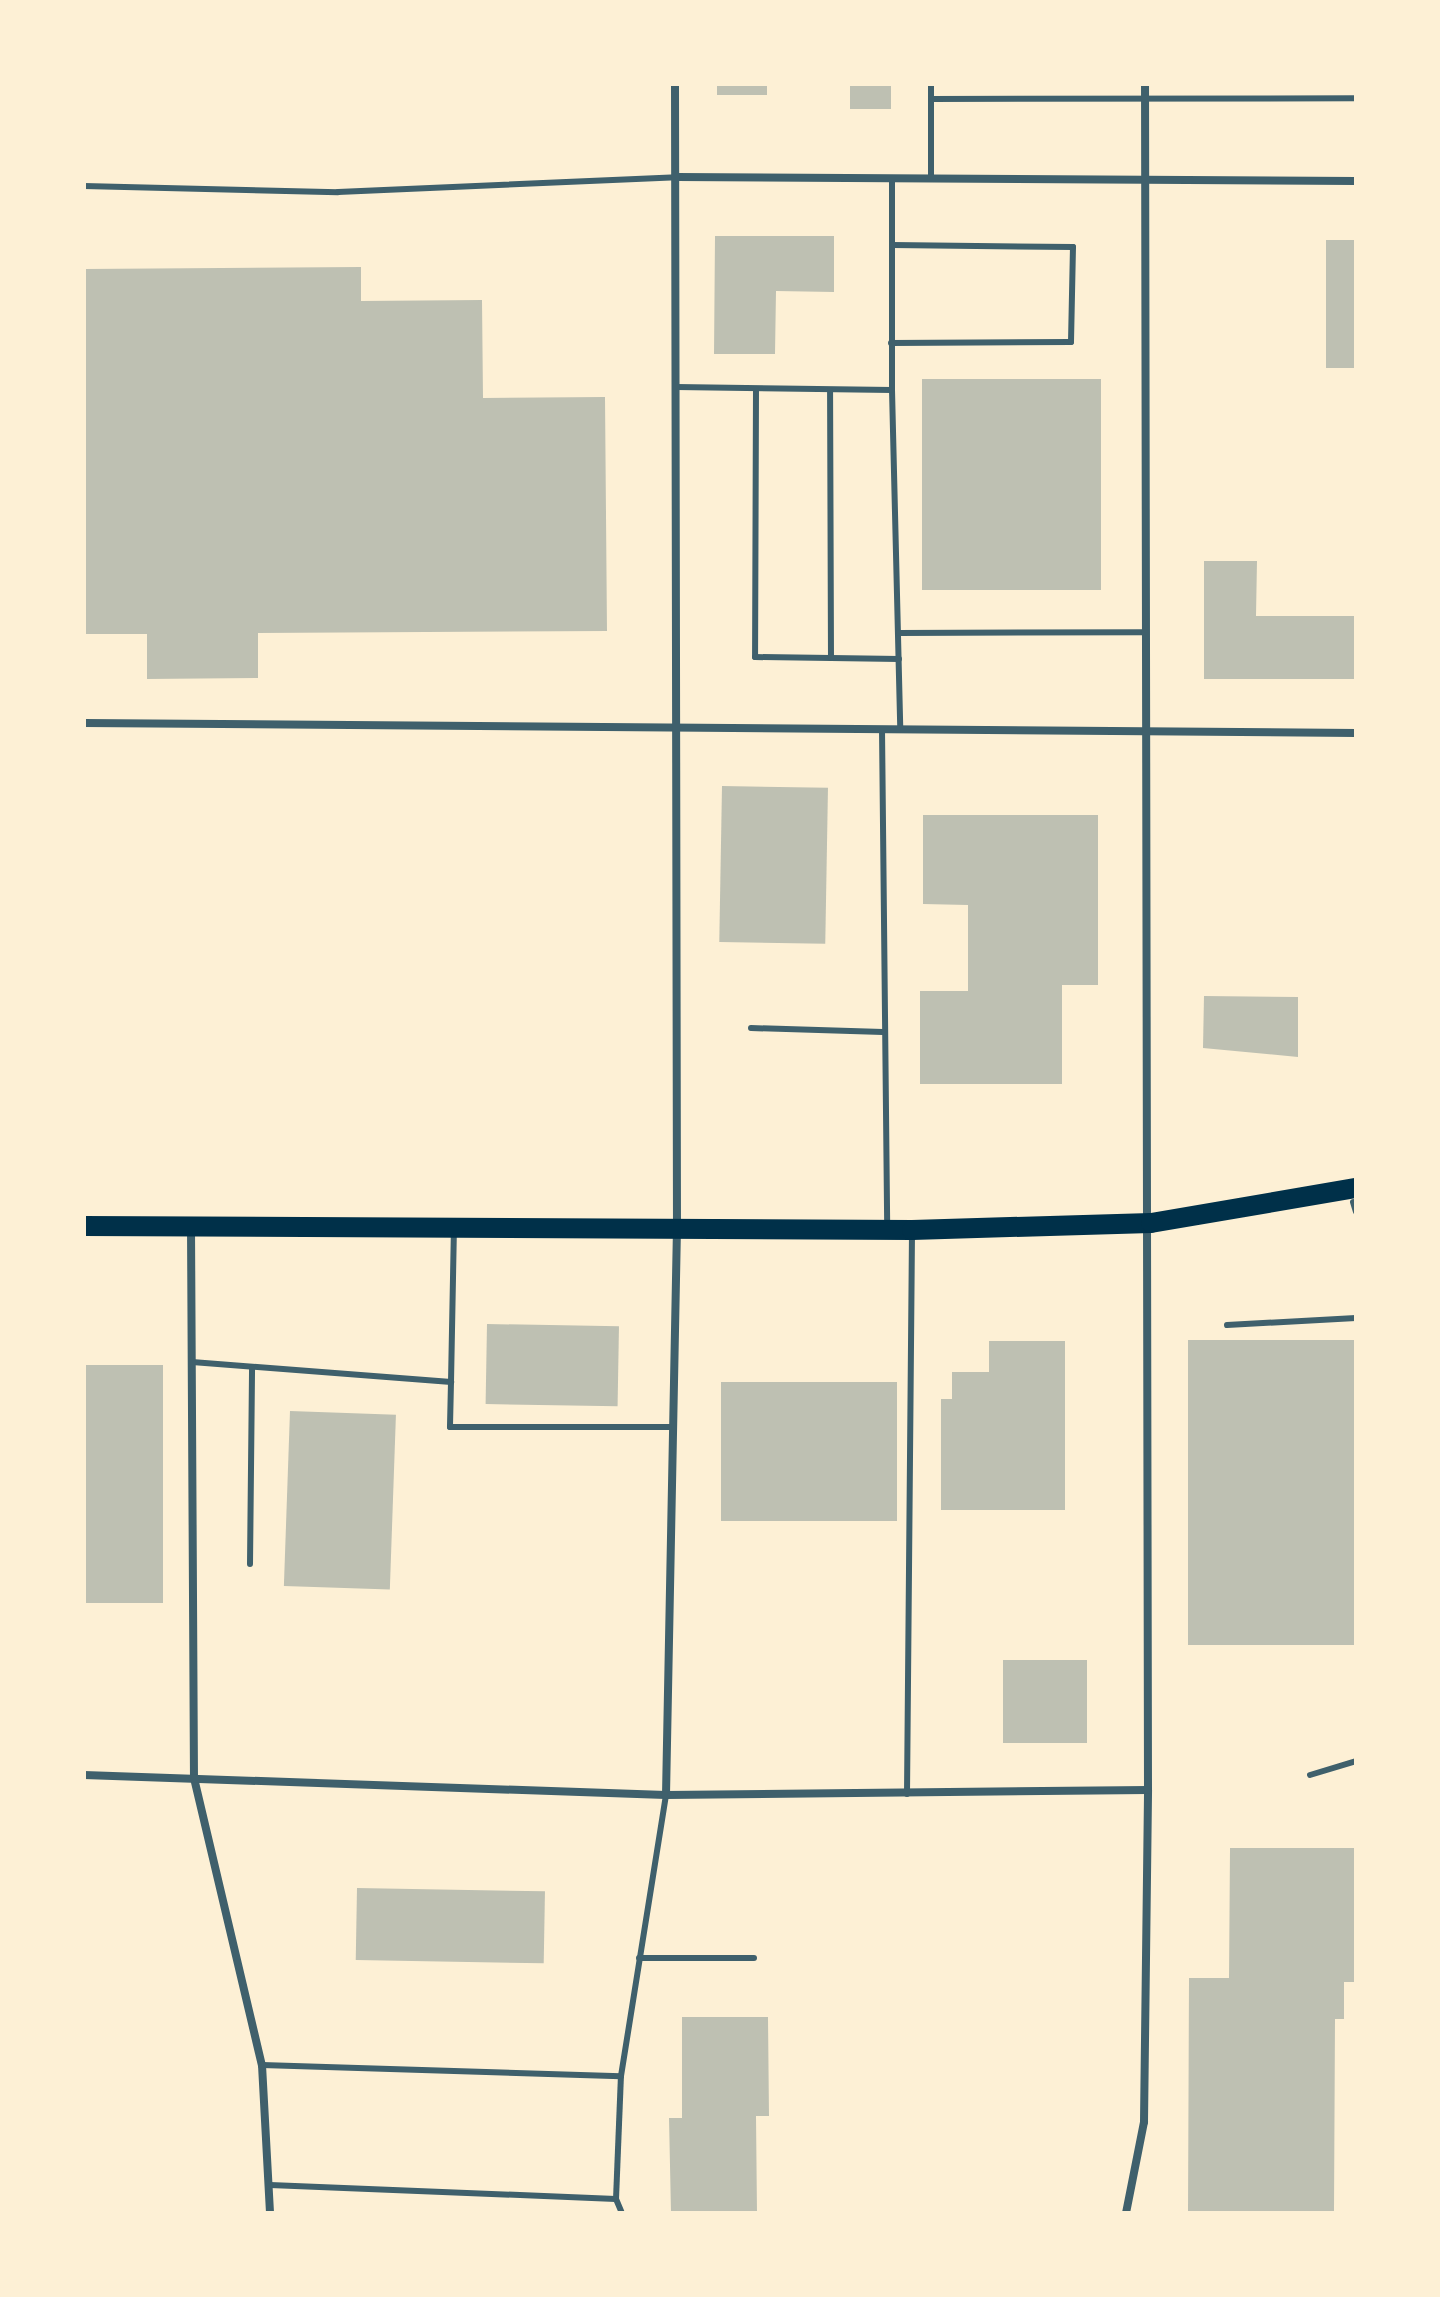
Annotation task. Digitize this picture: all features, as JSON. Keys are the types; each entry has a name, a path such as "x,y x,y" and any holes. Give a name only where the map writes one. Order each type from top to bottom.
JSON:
{"main road":[{"path":"84,1226 912,1230 1151,1223 1299,1200 1355,1201"}],"street":[{"path":"666,1795 677,1229 675,84"},
{"path":"1126,2213 1144,2122 1148,1790 1151,1223 1145,84"},
{"path":"677,177 931,175 1356,181"},
{"path":"84,723 1356,733"},
{"path":"191,1227 194,1778 262,2065 270,2213"},
{"path":"84,1775 666,1795 1148,1790"}],"lane":[{"path":"931,84 931,175"},
{"path":"931,99 1356,98"},
{"path":"892,176 891,343 900,729"},
{"path":"84,186 338,192 677,177"},
{"path":"891,343 1071,342 1073,247 892,245"},
{"path":"676,387 892,390"},
{"path":"756,389 755,657 899,659"},
{"path":"830,391 831,658"},
{"path":"899,633 1146,632"},
{"path":"882,729 887,1230"},
{"path":"751,1028 883,1032"},
{"path":"454,1228 450,1427 674,1427"},
{"path":"907,1794 912,1230"},
{"path":"1227,1325 1356,1318"},
{"path":"192,1362 451,1382"},
{"path":"250,1564 252,1367"},
{"path":"1310,1775 1356,1761"},
{"path":"622,2213 616,2199 621,2076 666,1795"},
{"path":"639,1958 754,1958"},
{"path":"262,2065 621,2076"},
{"path":"270,2185 616,2199"}],"building":[{"path":"717,84 767,84 767,95 717,95"},
{"path":"850,84 891,84 891,109 850,109"},
{"path":"715,236 834,236 834,292 776,291 775,354 714,354"},
{"path":"1326,240 1356,240 1356,368 1326,368"},
{"path":"361,267 361,301 482,300 483,398 605,397 607,631 258,633 258,678 147,679 147,634 84,634 84,269"},
{"path":"922,379 1101,379 1101,590 922,590"},
{"path":"1204,561 1257,561 1256,616 1356,616 1356,679 1204,679"},
{"path":"722,786 828,788 825,944 719,942"},
{"path":"923,815 1098,815 1098,985 1062,985 1062,1084 920,1084 920,991 968,991 968,905 923,904"},
{"path":"1204,996 1298,997 1298,1057 1203,1048"},
{"path":"487,1324 619,1326 618,1406 486,1404"},
{"path":"1188,1340 1356,1340 1356,1645 1188,1645"},
{"path":"989,1341 1065,1341 1065,1510 941,1510 941,1399 952,1399 952,1372 989,1372"},
{"path":"84,1365 163,1365 163,1603 84,1603"},
{"path":"721,1382 897,1382 897,1521 721,1521"},
{"path":"290,1411 396,1415 390,1590 284,1586"},
{"path":"1003,1660 1087,1660 1087,1743 1003,1743"},
{"path":"1230,1848 1356,1848 1356,1982 1344,1982 1344,2019 1335,2019 1334,2213 1188,2213 1189,1978 1229,1978"},
{"path":"357,1888 545,1891 544,1963 356,1960"},
{"path":"682,2017 768,2017 769,2116 756,2116 757,2213 671,2213 669,2118 682,2118"}]}
